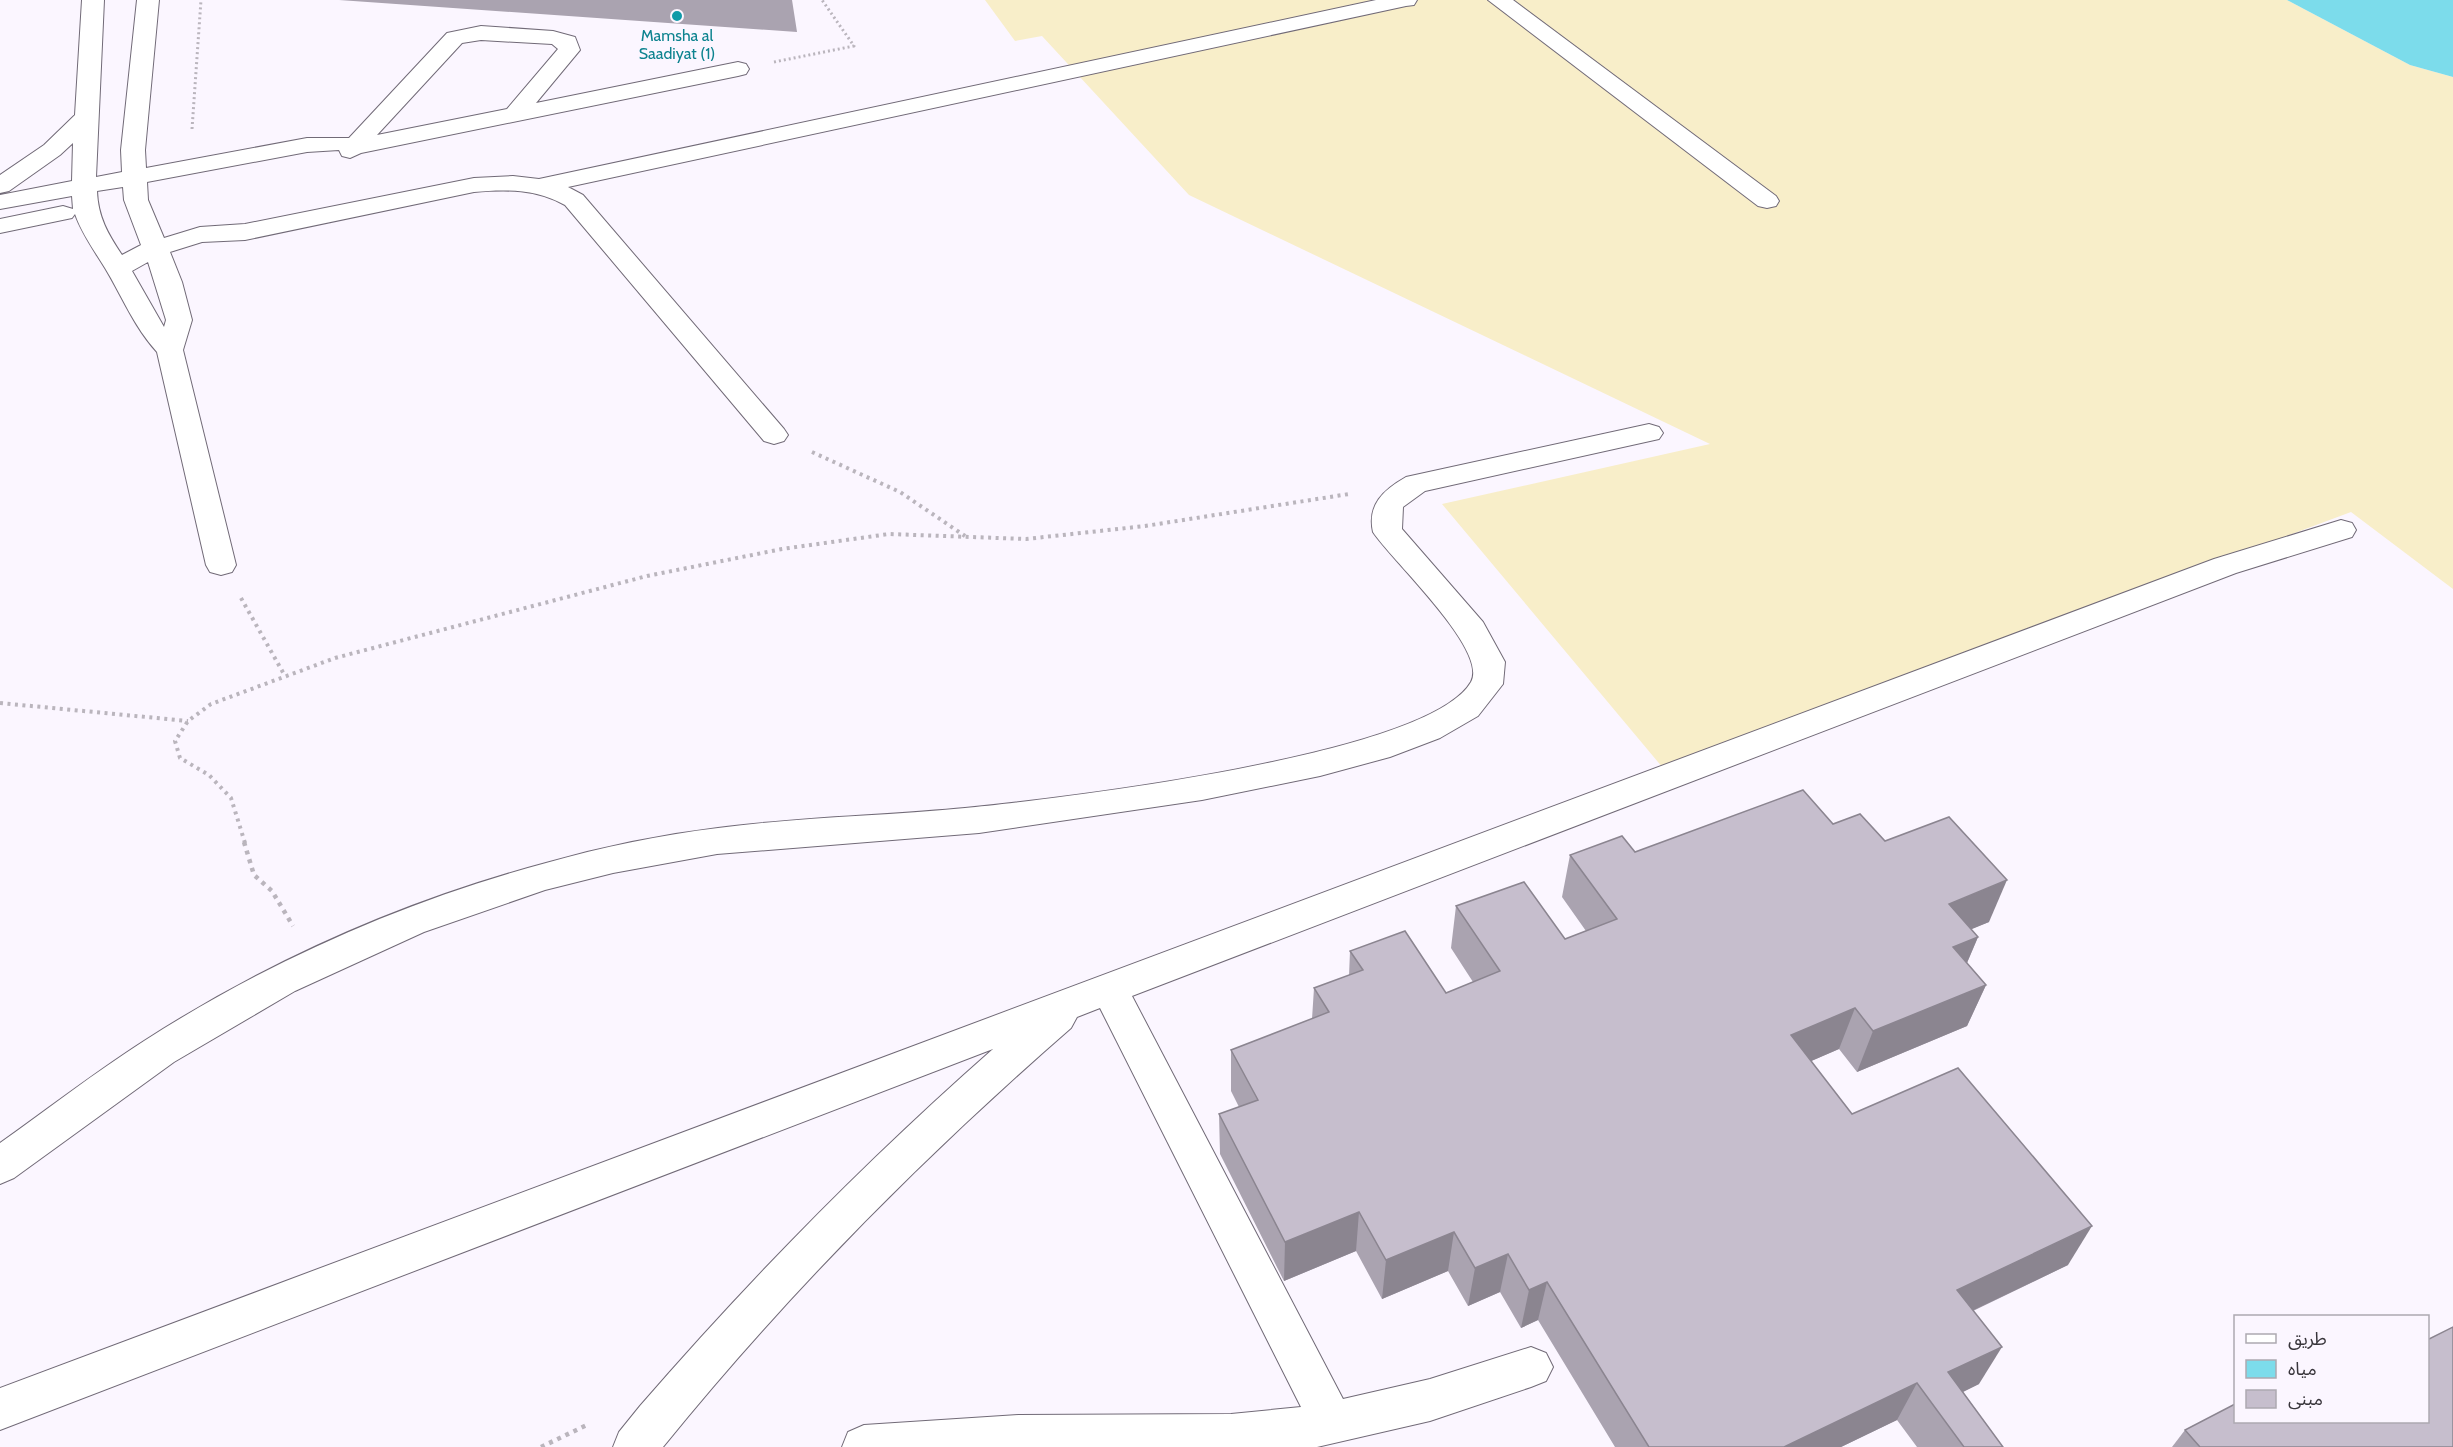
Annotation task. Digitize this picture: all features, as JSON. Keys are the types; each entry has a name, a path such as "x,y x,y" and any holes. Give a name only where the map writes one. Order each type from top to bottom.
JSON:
{"street":[{"path":"93,0 84,198 92,228 118,268 153,332 170,350 221,565"},
{"path":"147,0 133,150 135,188 169,282 179,320 170,350"},
{"path":"540,186 1407,0"},
{"path":"1499,0 1767,201"},
{"path":"0,226 84,198 135,188 310,167 337,158 355,147 455,38 481,33 553,38 567,42 569,50 515,114"},
{"path":"355,147 738,69"},
{"path":"0,186 52,150 86,117"},
{"path":"118,268 155,248 200,235 245,232 474,185 497,183 540,186 560,191 574,200 774,435"},
{"path":"0,202 84,198"},
{"path":"169,282 200,254 245,232"},
{"path":"0,1166 158,1053 230,1009 315,963 463,903 612,860 681,846 760,835 961,822 1221,787 1281,775 1339,759 1405,737 1450,718 1467,709 1480,697 1488,683 1490,668 1486,653 1478,639 1388,532 1385,512 1391,500 1416,484 1649,433"},
{"path":"0,1409 2225,566 2340,530"},
{"path":"1093,995 1332,1423"},
{"path":"635,1447 771,1290 839,1218 920,1138 1093,995"},
{"path":"864,1447 1040,1436 1160,1438 1258,1434 1332,1423 1445,1398 1531,1367"}],"path":[{"path":"192,130 201,0"},
{"path":"738,69 854,46 822,0"},
{"path":"774,435 900,492 966,536"},
{"path":"315,963 272,891 254,875 231,798 209,775 180,758 175,741 188,721 211,704 335,658 430,631 647,576 782,549 890,534 1026,539 1145,526 1416,484"},
{"path":"221,565 285,676"},
{"path":"0,703 188,721"}],"sand":[{"path":"985,0 2287,0 2410,65 2453,77 2453,589 2351,512 1663,768 1442,504 1710,444 1189,195 1042,36 1015,41"}],"water":[{"path":"2287,0 2453,0 2453,77 2410,65"}],"building":[{"path":"1803,790 1833,824 1860,814 1885,841 1949,817 2007,880 1949,904 1978,937 1953,947 1986,985 1873,1031 1855,1008 1791,1035 1852,1114 1958,1068 2092,1226 1957,1290 2002,1347 1948,1372 2003,1447 1964,1447 1917,1383 1784,1447 1649,1447 1547,1282 1529,1290 1508,1254 1475,1268 1454,1232 1386,1260 1359,1212 1285,1242 1219,1114 1258,1100 1231,1050 1329,1012 1314,988 1363,970 1350,951 1405,931 1446,993 1500,971 1456,906 1524,882 1565,939 1617,919 1570,855 1622,836 1635,852"},
{"path":"2453,1327 2453,1447 2200,1447 2185,1430 2234,1405 2234,1423 2429,1423 2429,1339"}],"place":[{"name":"Mamsha al Saadiyat (1)","path":"677,16"}]}
